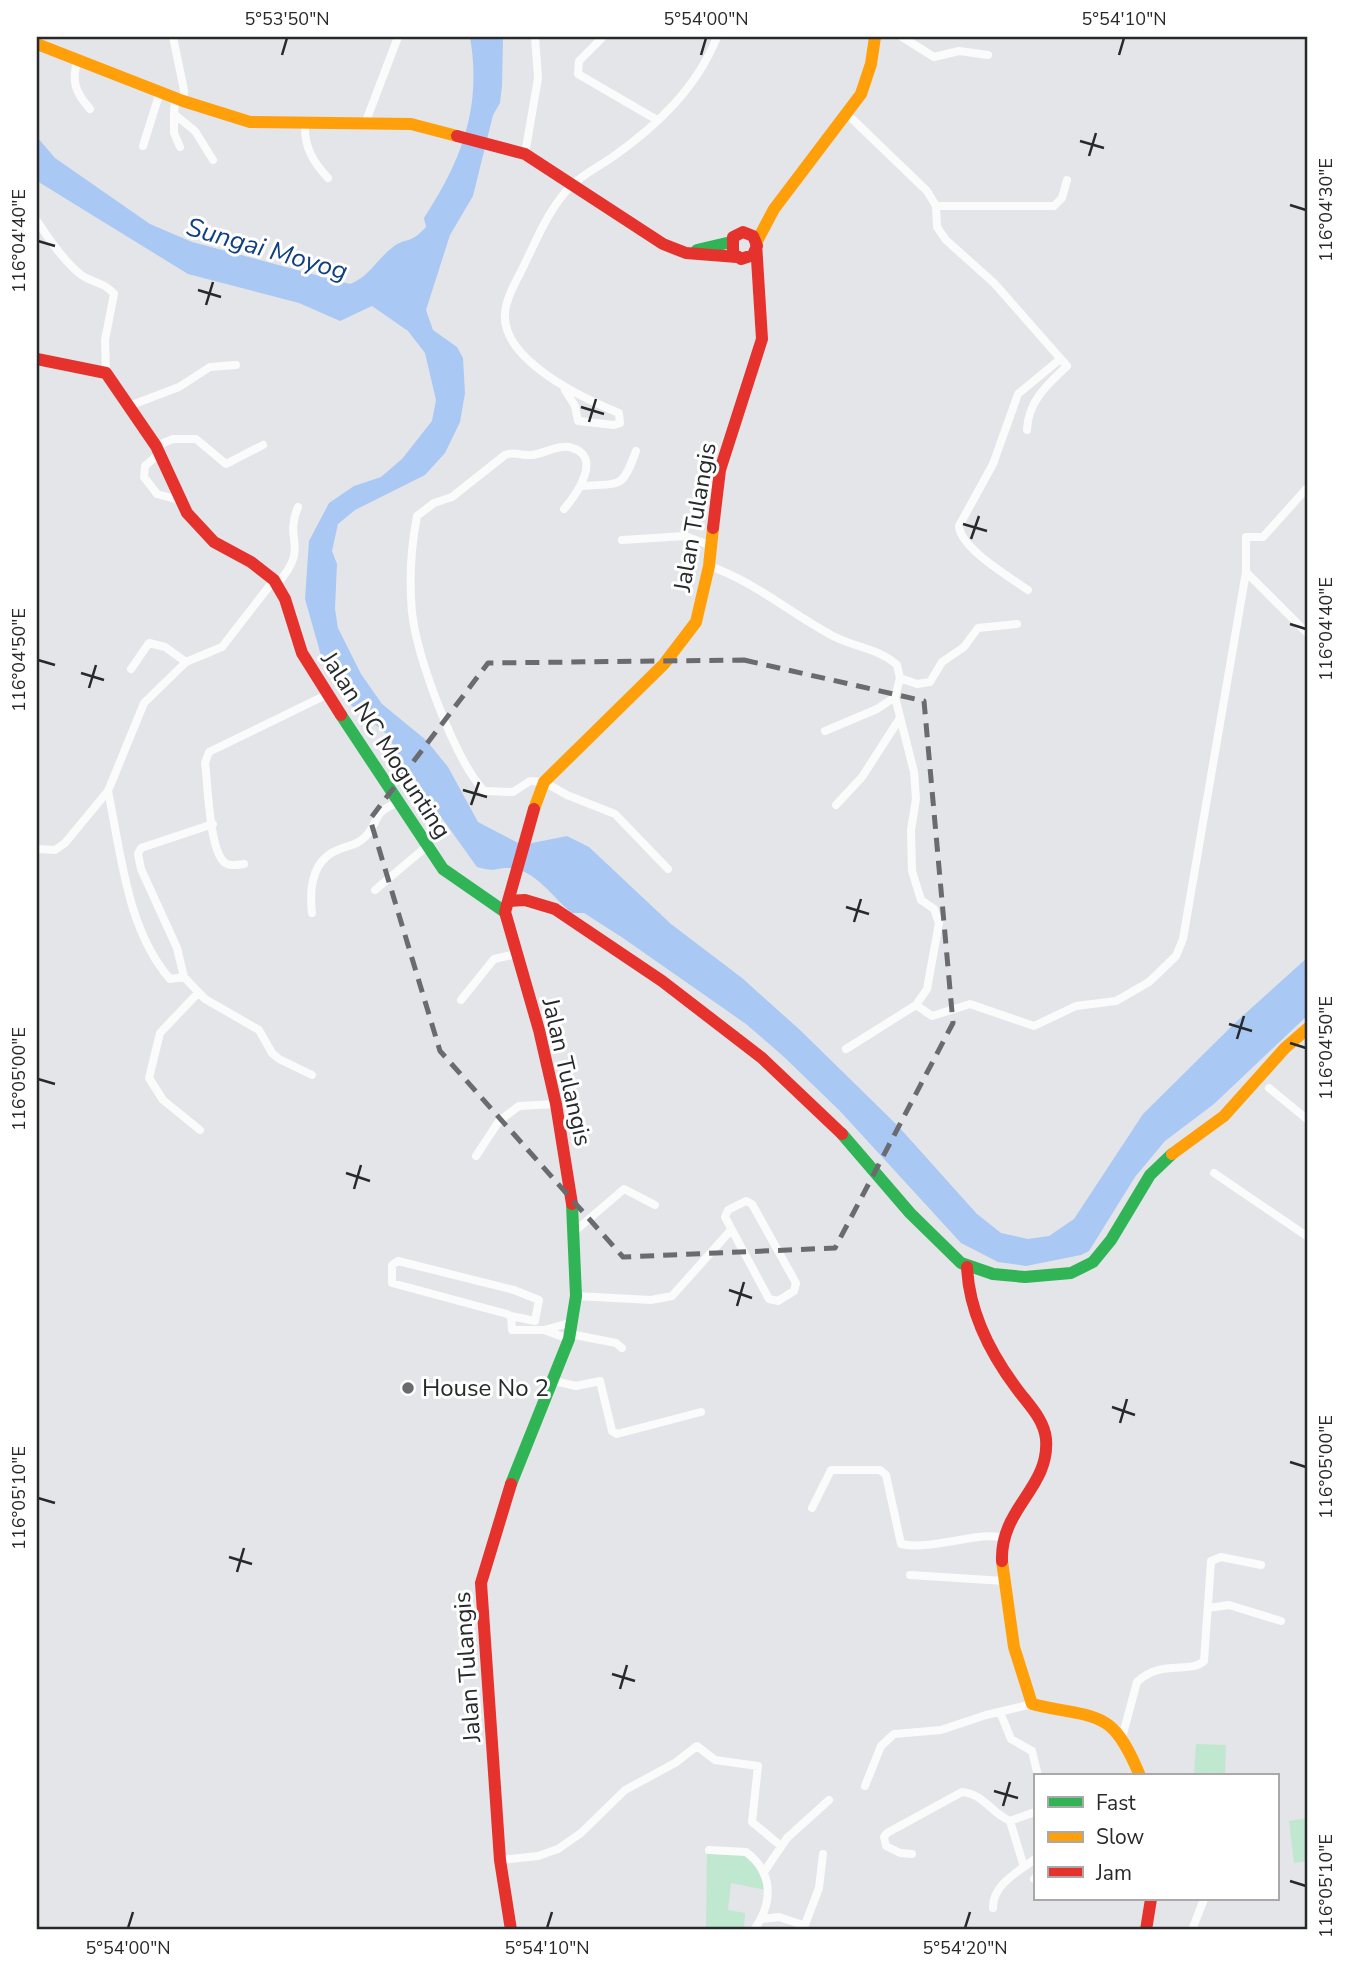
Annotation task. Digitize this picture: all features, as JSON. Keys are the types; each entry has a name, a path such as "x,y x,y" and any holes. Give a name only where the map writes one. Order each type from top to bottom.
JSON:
{"main road":[{"path":"739,258 731,250 731,242 736,234 747,233 774,209 866,84 874,37"},
{"path":"39,42 179,100 250,122 305,124 366,121 434,128 505,147 525,155 663,244 686,253 739,258 753,255 774,209"},
{"path":"747,233 757,245"},
{"path":"686,253 731,242"},
{"name":"Jalan Tulangis","path":"511,1930 500,1860 481,1583 518,1461 554,1381 570,1332 576,1296 575,1231 556,1104 539,1030 516,954 507,906 525,835 544,782 664,664 696,622 709,566 720,470 762,339 764,316 757,245"},
{"name":"Jalan Tulangis","path":"739,258 759,282"},
{"path":"37,359 106,373"},
{"name":"Jalan NC Mogunting","path":"106,373 158,450 179,500 214,542 251,562 275,582 285,599 302,653 326,695 426,847 443,869 507,906"},
{"path":"507,906 522,899 580,921 616,952 666,983 757,1054 818,1108 915,1221 967,1267 1023,1277 1075,1272 1090,1265 1160,1164 1221,1119 1308,1028"},
{"path":"967,1267 966,1287 976,1317 998,1359 1042,1425 1047,1440 1044,1464 1034,1488 996,1536 998,1581 1014,1660 1028,1705 1093,1713 1122,1734 1139,1774"},
{"path":"1146,1930 1151,1900"}],"street":[{"path":"173,37 184,90 174,114 174,133 180,147"},
{"path":"525,155 538,78 535,37"},
{"path":"603,37 579,61 579,74 657,120"},
{"path":"565,390 620,413 620,423 581,423 565,390 517,346 508,333 505,313 543,226 572,185 634,141 694,83 717,37"},
{"path":"901,37 934,57 958,51 989,55"},
{"path":"366,121 396,39"},
{"path":"78,59 73,82 78,95 90,109"},
{"path":"143,146 160,92"},
{"path":"846,113 927,191 936,205 937,227 946,240 993,283 1067,366 1041,391 1032,405 1027,430"},
{"path":"174,114 195,131 213,160"},
{"path":"305,124 308,150 315,164 328,178"},
{"path":"936,205 1054,206 1062,198 1067,180"},
{"path":"37,221 64,258 82,276 109,287 114,294 105,340 106,373"},
{"path":"1028,590 992,566 961,535 959,526 993,464 1018,394 1059,360"},
{"path":"128,406 179,387 195,373 210,367 236,365"},
{"path":"575,406 584,398"},
{"path":"179,500 157,494 144,477 145,467 158,450 173,439 195,439 226,464 263,445"},
{"path":"564,509 583,486 587,474 584,460 570,447 527,456 512,452 452,497 434,503 417,516 412,541 412,614 442,711 473,779 484,791 513,792 536,780 544,782 567,795 615,814 668,869"},
{"path":"583,486 620,483 625,479 636,451"},
{"path":"916,1005 932,1016 975,1004 1034,1026 1076,1006 1116,1001 1149,982 1176,956 1183,939 1246,572 1246,537 1263,537 1308,487"},
{"path":"37,849 55,849 65,843 108,791 144,703 186,662 222,647 275,582 289,569 297,554 294,514 298,507"},
{"path":"622,540 685,536 712,546"},
{"path":"709,566 741,579 834,636 883,654 897,665 900,678 895,697 914,772 916,799 911,830 914,880 921,900 934,909 939,923 927,989 916,1005 846,1049"},
{"path":"1246,572 1308,634"},
{"path":"900,678 917,684 930,682 942,662 964,647 978,628 1017,624"},
{"path":"131,669 149,643 164,647 186,662"},
{"path":"244,864 227,864 222,860 213,824 205,763 209,751 326,695"},
{"path":"825,731 877,709 895,697"},
{"path":"836,804 862,777 900,718"},
{"path":"108,791 141,933 157,965 170,979 184,977"},
{"path":"312,913 310,883 327,856 357,844 368,835 378,812 397,803"},
{"path":"213,824 143,847 138,852 149,893 177,948 184,977 198,993 259,1030 272,1053 312,1075"},
{"path":"375,890 426,847"},
{"path":"461,1000 494,959 516,954"},
{"path":"198,993 160,1033 149,1078 163,1100 200,1130"},
{"path":"1269,1088 1308,1120"},
{"path":"477,1156 499,1121 519,1106 556,1104"},
{"path":"1214,1173 1308,1237"},
{"path":"575,1231 624,1189 655,1205"},
{"path":"749,1201 796,1283 794,1291 778,1301 769,1299 731,1230 726,1213 749,1201"},
{"path":"576,1296 651,1300 672,1296 731,1230"},
{"path":"398,1261 514,1290 539,1300 535,1321 511,1316 392,1283 392,1265 398,1261"},
{"path":"511,1316 512,1330 570,1332 616,1343 622,1348"},
{"path":"544,1330 570,1332"},
{"path":"554,1381 576,1385 600,1381 612,1431 617,1434 701,1412"},
{"path":"813,1508 831,1470 880,1470 886,1475 901,1544 936,1544 996,1536"},
{"path":"1122,1734 1137,1682 1141,1678 1168,1667 1198,1666 1204,1661 1209,1567 1215,1558 1261,1565"},
{"path":"910,1576 998,1581"},
{"path":"1208,1608 1229,1605 1281,1621"},
{"path":"865,1786 881,1746 894,1734 941,1730 1028,1705"},
{"path":"1000,1712 1011,1739 1032,1751 1038,1774"},
{"path":"500,1860 538,1856 558,1849 581,1833 625,1790 675,1763 696,1746 715,1760 758,1766 752,1822 781,1846"},
{"path":"912,1854 900,1853 886,1846 884,1837 962,1792 978,1796 995,1815 1010,1821 1034,1812"},
{"path":"764,1872 781,1846 829,1801"},
{"path":"1010,1821 1024,1867"},
{"path":"709,1850 746,1852 764,1872 769,1896 762,1919 754,1930"},
{"path":"762,1919 779,1917 803,1928 816,1899 823,1854"},
{"path":"993,1908 994,1896 1000,1888 1034,1860"},
{"path":"1192,1930 1204,1900"}],"highlighted area":[{"path":"744,660 924,701 953,1023 835,1248 623,1257 440,1051 370,819 488,663"}],"green space":[{"path":"1196,1744 1226,1745 1225,1774 1194,1774"},
{"path":"1308,1818 1308,1861 1294,1863 1289,1821"},
{"path":"707,1852 745,1853 755,1863 766,1890 731,1883 728,1910 745,1913 744,1930 706,1930"}],"water":[{"path":"470,37 503,37 500,103 493,115 473,196 450,235 426,310 433,330 457,347 463,358 465,393 460,422 445,453 425,475 355,510 338,524 332,551 337,564 335,609 338,628 361,674 382,704 426,740 448,767 478,822 522,845 567,836 589,847 671,924 742,978 800,1030 898,1126 977,1214 1001,1233 1028,1239 1049,1236 1074,1219 1143,1114 1237,1021 1308,957 1308,1015 1214,1104 1165,1141 1135,1177 1089,1251 1026,1266 998,1262 961,1243 839,1110 746,1024 584,913 572,913 528,874 510,868 492,870 477,867 401,761 388,735 351,705 324,666 305,599 309,541 329,503 354,486 381,477 402,459 432,421 436,400 425,353 408,331 372,306 340,321 299,303 188,274 37,181 37,137 55,158 150,224 192,242 350,284 368,272 393,247 412,239 426,227 424,218 449,175 466,132 473,87"}],"traffic: fast":[{"path":"697,250 731,242"},
{"path":"341,715 443,869 505,912"},
{"path":"842,1134 910,1213 961,1263 993,1274 1025,1277 1071,1273 1093,1262 1111,1240 1150,1175 1172,1154"},
{"path":"511,1484 569,1339 576,1296 572,1204"}],"traffic: slow":[{"path":"756,243 774,209 861,94 871,64 875,37"},
{"path":"37,44 183,101 250,122 411,124 457,136"},
{"path":"534,809 544,782 664,664 696,622 709,566 713,528"},
{"path":"1172,1154 1224,1116 1285,1048 1308,1028"},
{"path":"1002,1561 1014,1647 1032,1704 1088,1715 1100,1720 1120,1737 1139,1774"}],"traffic: jam":[{"path":"457,136 525,154 663,244 686,253 737,257"},
{"path":"713,528 720,470 762,339 756,243 753,236 743,232 733,237 733,253 741,259 753,255 757,246"},
{"path":"37,359 106,373 156,446 187,513 214,542 251,562 274,580 285,599 302,653 341,715"},
{"path":"534,809 505,912 539,1030 556,1104 572,1204"},
{"path":"508,901 525,900 555,909 662,981 762,1058 842,1134"},
{"path":"967,1267 972,1300 983,1331 1007,1375 1039,1418 1046,1439 1041,1471 1009,1526 1003,1543 1002,1561"},
{"path":"511,1484 481,1583 500,1860 511,1930"},
{"path":"1146,1930 1151,1900"}],"place":[{"name":"House No 2","path":"408,1388"}],"water label":[{"name":"Sungai Moyog","path":"267,249"}]}
